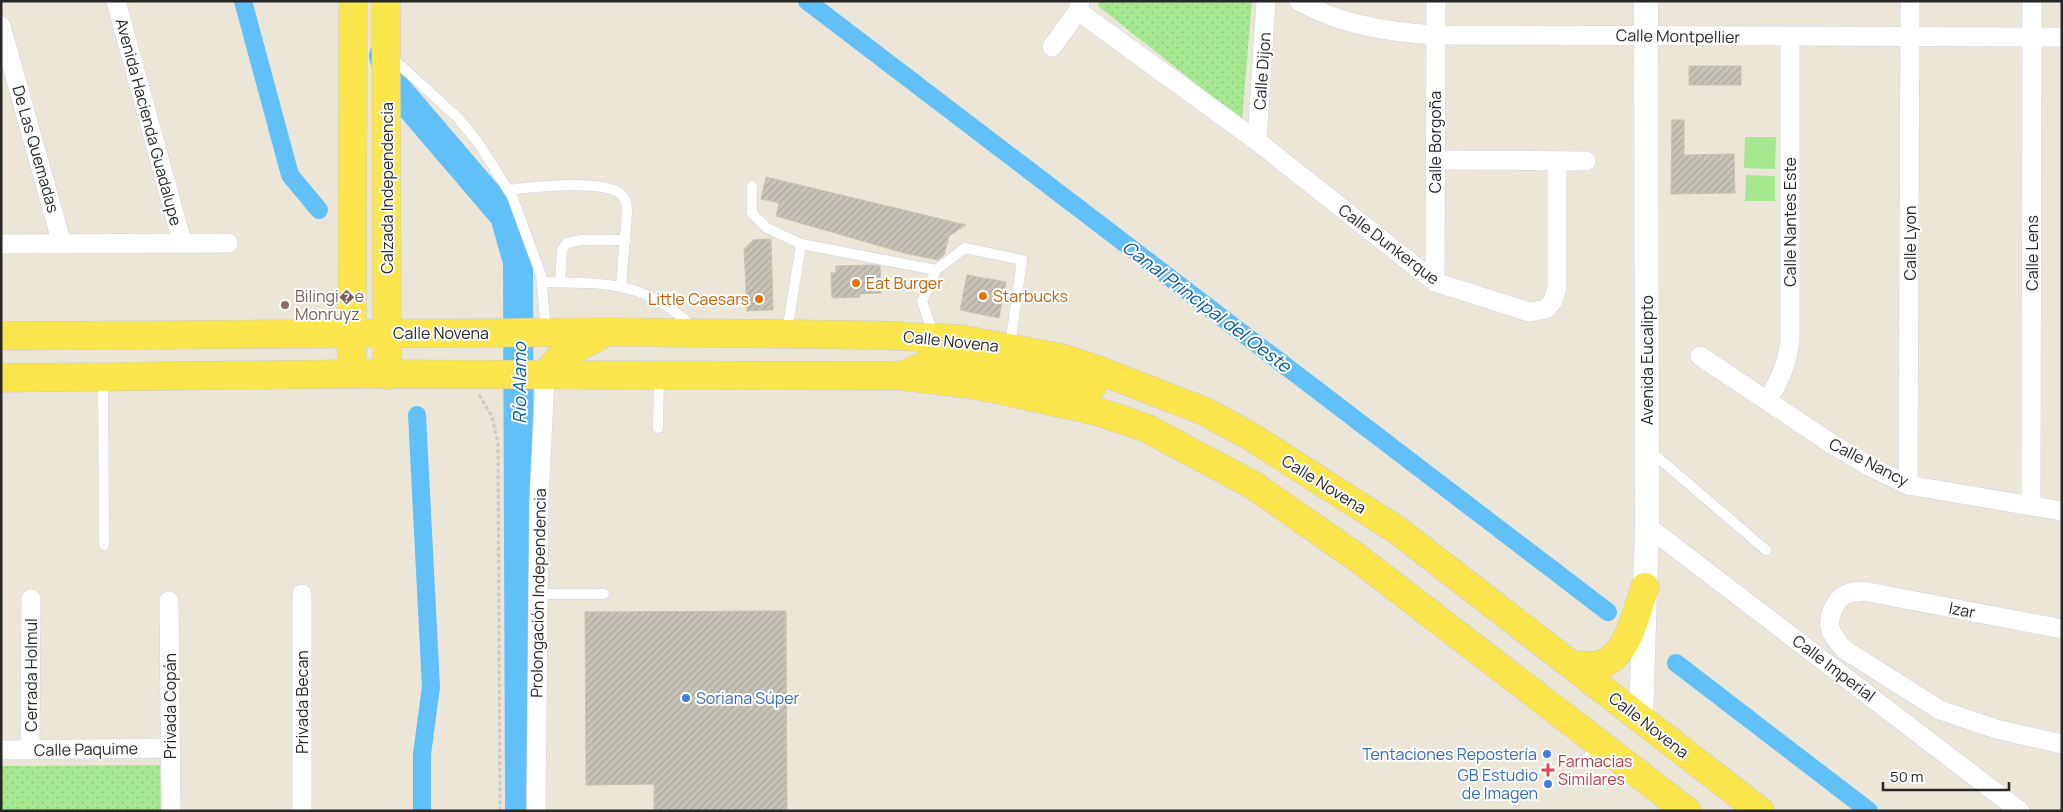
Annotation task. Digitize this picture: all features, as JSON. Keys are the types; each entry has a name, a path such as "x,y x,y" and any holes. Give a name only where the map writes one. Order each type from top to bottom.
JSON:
{"main road":[{"path":"352,1 352,374"},
{"name":"Calzada Independencia","path":"386,1 387,374"},
{"path":"541,376 562,355 609,332"},
{"name":"Calle Novena","path":"1,336 697,332 961,339 1062,358 1204,411 1250,436 1397,530 1574,665 1760,811"},
{"path":"902,376 926,365 946,361 975,364 1088,388 1093,385 1098,370"},
{"path":"1,378 352,374 463,376 902,376 976,384 1096,411 1146,428 1253,485 1359,559 1591,753 1670,806"},
{"path":"1096,411 1102,398 1111,394 1127,394 1204,426 1274,465 1298,468"},
{"path":"1574,665 1599,665 1611,660 1619,650 1645,587"}],"street":[{"name":"Avenida Hacienda Guadalupe","path":"116,1 182,242"},
{"name":"Calle Dijon","path":"1257,141 1266,1"},
{"name":"Calle Borgoña","path":"1435,282 1436,1"},
{"name":"Avenida Eucalipto","path":"1641,719 1648,526 1646,448 1646,1"},
{"name":"Calle Lyon","path":"1908,485 1910,1"},
{"name":"Calle Lens","path":"2031,505 2032,1"},
{"name":"Calle Montpellier","path":"1308,4 1359,25 1436,35 1790,38 2062,37"},
{"path":"1052,47 1079,6"},
{"name":"Calle Dunkerque","path":"1079,6 1257,141 1435,282 1529,312 1546,310 1553,301 1557,288 1556,161"},
{"name":"De Las Quemadas","path":"1,26 62,244"},
{"name":"Calle Nantes Este","path":"1767,401 1782,377 1788,358 1790,339 1790,38"},
{"path":"1436,160 1586,161"},
{"path":"1,244 182,242 228,244"},
{"name":"Calle Nancy","path":"1700,356 1832,444 1869,466 1908,485 2062,511"},
{"name":"Prolongación Independencia","path":"536,811 541,376"},
{"name":"Calle Imperial","path":"1648,526 2020,811"},
{"name":"Izar","path":"2062,629 1863,591 1846,594 1837,602 1831,613 1830,626 1836,641 1845,650 1940,710 1996,730 2062,744"},
{"name":"Privada Becan","path":"302,594 302,811"},
{"name":"Cerrada Holmul","path":"30,750 31,599"},
{"name":"Privada Copán","path":"169,601 171,811"},
{"name":"Calle Paquime","path":"1,750 170,748"}],"lane":[{"path":"387,54 458,118 479,144 508,190 521,217 543,282 541,332"},
{"path":"508,190 585,186 600,187 619,193 626,203 626,240 621,286"},
{"path":"752,186 752,213 767,228 801,244 936,270"},
{"path":"560,282 562,250 567,242 581,240 626,240"},
{"path":"787,334 801,244"},
{"path":"934,338 922,301 936,270 965,248 1022,260 1010,347"},
{"path":"543,282 621,286 640,292 679,314 697,332"},
{"path":"103,376 104,546"},
{"path":"658,428 659,376"},
{"path":"1646,448 1766,550"},
{"path":"537,594 604,594"}],"path":[{"path":"463,376 489,410 498,444 500,811"}],"green space":[{"path":"1099,1 1252,1 1242,120 1098,6"},
{"path":"1745,137 1776,137 1775,169 1744,168"},
{"path":"1746,175 1775,176 1775,201 1745,201"},
{"path":"160,765 161,811 1,811 1,766"}],"building":[{"path":"1689,66 1741,66 1741,85 1689,85"},
{"path":"1672,120 1684,120 1684,155 1734,154 1735,193 1671,194"},
{"path":"766,177 966,225 949,236 944,255 938,260 904,253 776,216 779,203 761,199"},
{"path":"771,239 773,310 747,311 744,249 753,240"},
{"name":"Eat Burger","path":"836,266 880,266 881,293 860,294 860,297 832,298 831,273 836,273"},
{"name":"Starbucks","path":"967,275 1006,282 999,318 960,310"},
{"name":"Soriana Súper","path":"786,611 787,811 654,811 654,784 586,785 585,612"}],"waterway":[{"path":"243,1 290,175 319,210"},
{"name":"Canal Principal del Oeste","path":"807,1 1608,612"},
{"name":"Río Alamo","path":"384,56 393,85 505,216 518,262 520,811"},
{"path":"417,415 431,687 422,754 422,811"},
{"name":"Canal Principal del Oeste","path":"1676,663 1869,811"}],"place":[{"name":"Eat Burger","path":"856,283"},
{"name":"Starbucks","path":"983,296"},
{"name":"Little Caesars","path":"759,299"},
{"name":"Bilingi�e Monruyz","path":"285,305"},
{"name":"Soriana Súper","path":"686,698"},
{"name":"Tentaciones Repostería","path":"1547,754"},
{"name":"Farmacias Similares","path":"1548,770"},
{"name":"GB Estudio de Imagen","path":"1548,784"}]}
